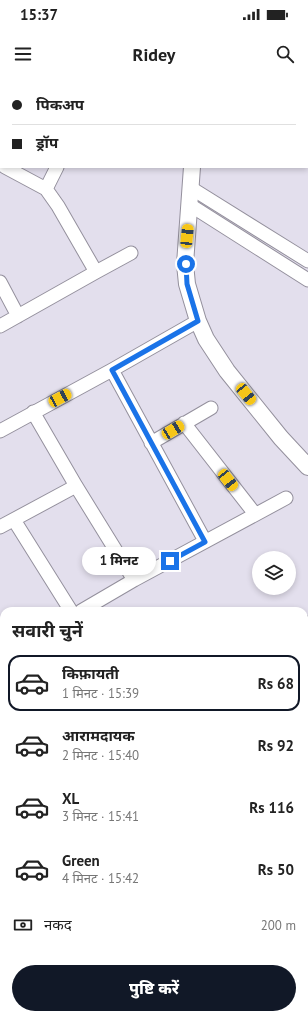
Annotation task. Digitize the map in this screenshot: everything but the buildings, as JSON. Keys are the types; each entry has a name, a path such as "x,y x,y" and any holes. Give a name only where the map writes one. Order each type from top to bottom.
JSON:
{"main road":[{"path":"192,168 186,271 187,284 198,321 206,339 228,371 281,438 308,467"}],"street":[{"path":"7,168 46,189 58,206 96,272"},
{"path":"46,189 56,168"},
{"path":"191,188 308,261"},
{"path":"190,205 308,280"},
{"path":"0,326 131,253"},
{"path":"0,282 18,316"},
{"path":"0,431 198,321"},
{"path":"112,370 205,542"},
{"path":"151,443 211,408"},
{"path":"34,412 76,486 134,580"},
{"path":"184,423 255,514"},
{"path":"0,528 76,486"},
{"path":"88,607 134,580 286,498"},
{"path":"14,520 68,607"}],"route":[{"path":"170,561 205,542 112,370 198,321 187,284 186,264"}]}
